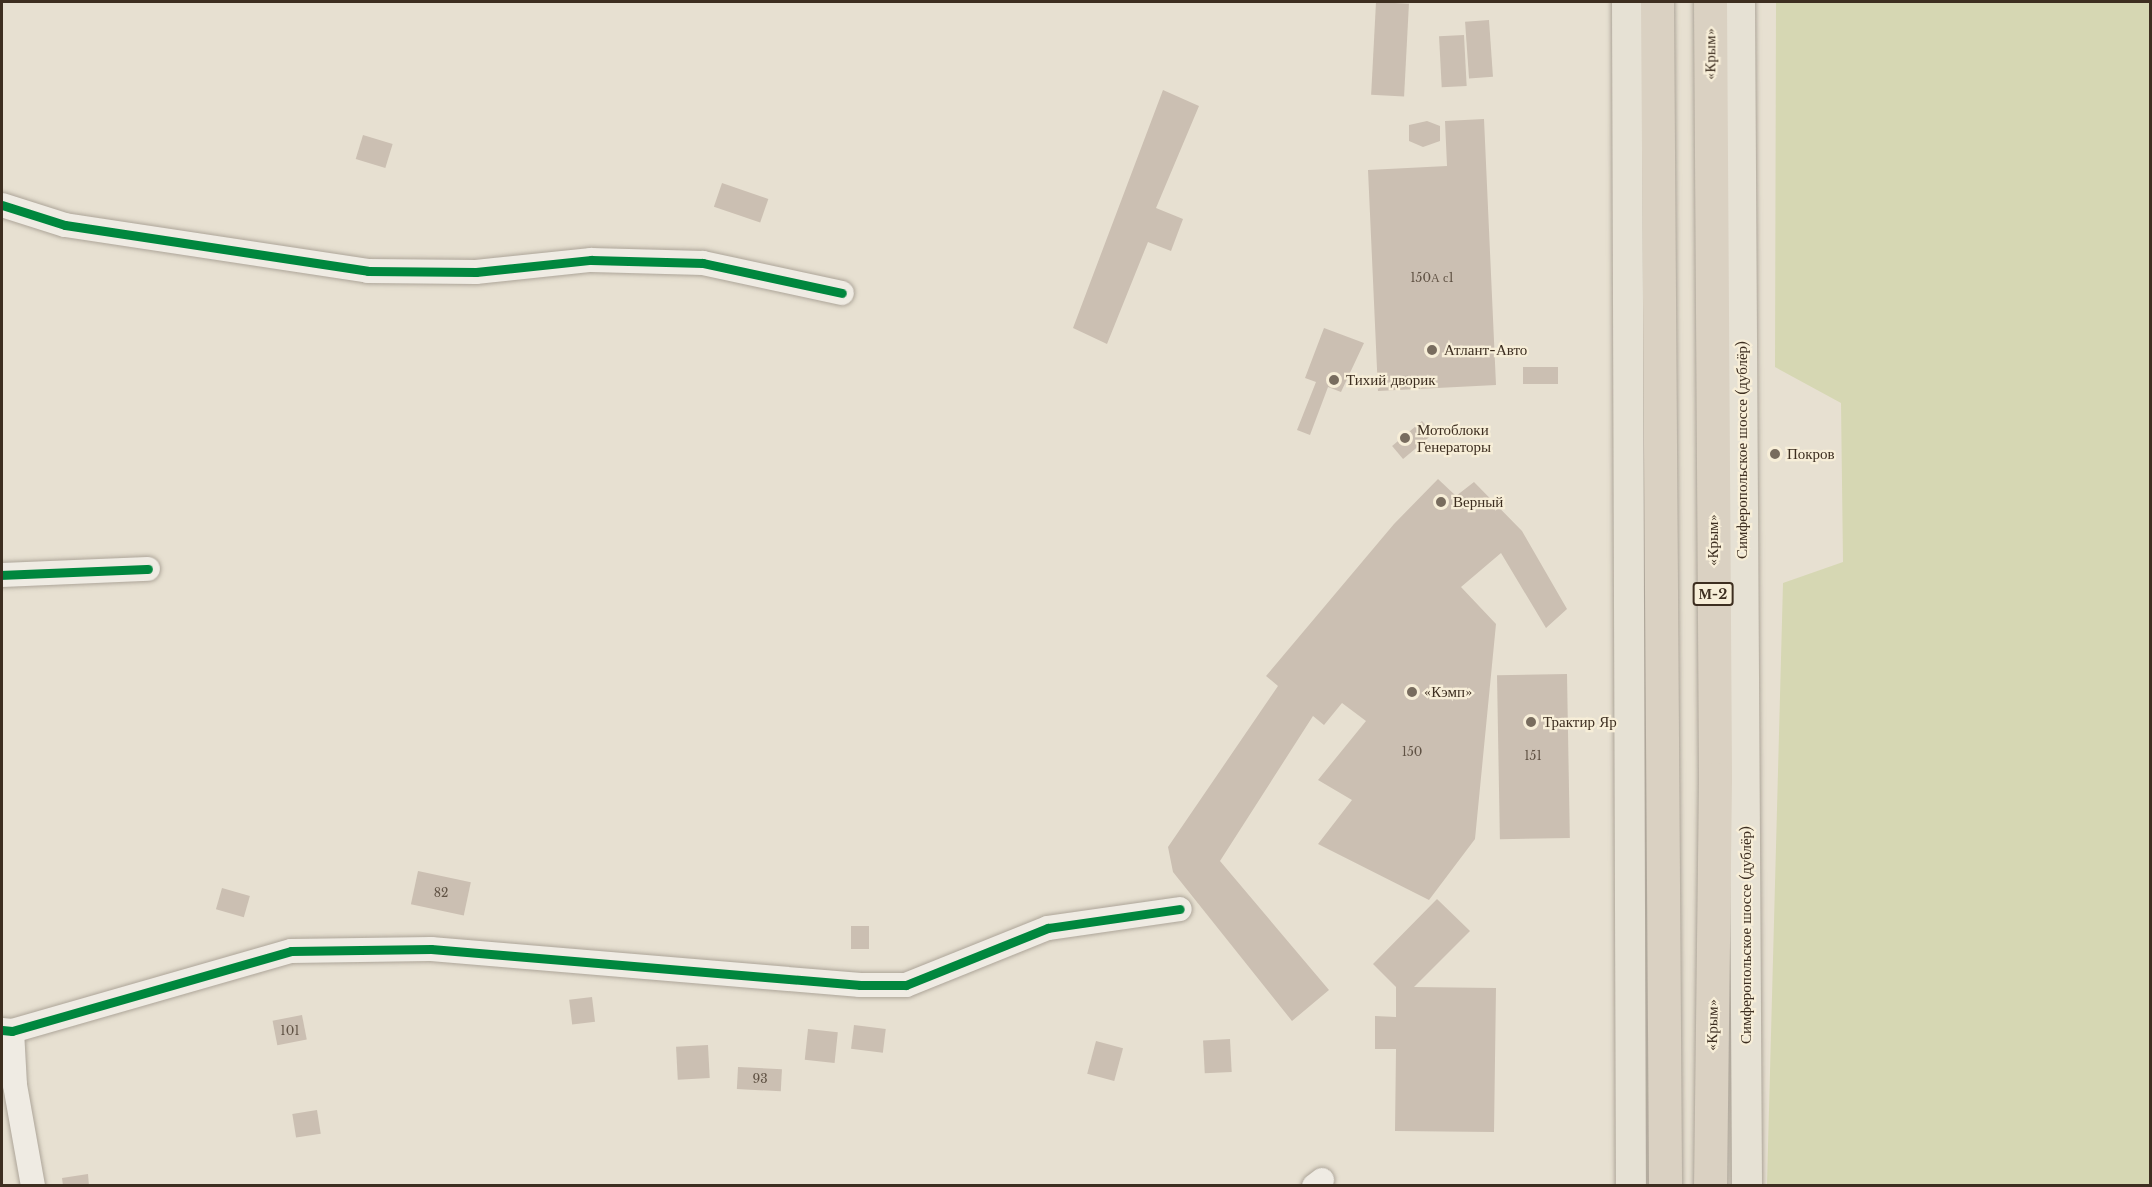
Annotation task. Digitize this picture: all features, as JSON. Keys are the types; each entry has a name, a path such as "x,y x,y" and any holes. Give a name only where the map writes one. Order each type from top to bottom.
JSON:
{"highway":[{"path":"1657,2 1665,1185"},
{"name":"«Крым»","path":"1710,2 1714,767 1710,1185"}],"main road":[{"path":"1627,2 1631,1185"},
{"name":"Симферопольское шоссе (дублёр)","path":"1740,2 1747,1185"}],"street":[{"path":"2,205 65,225 368,271 476,272 591,260 703,264 842,293"},
{"path":"2,575 148,570"},
{"path":"33,1185 7,1030 291,951 431,949 860,985 906,985 1048,928 1180,909"}],"green space":[{"path":"1776,2 2150,2 2150,1185 1767,1185 1783,583 1843,562 1841,403 1775,367"}],"building":[{"path":"1376,2 1409,4 1404,97 1371,95"},
{"path":"1489,20 1493,77 1469,79 1465,22"},
{"path":"1464,35 1467,86 1442,87 1439,36"},
{"path":"1163,90 1199,106 1156,208 1183,219 1171,251 1148,242 1107,344 1073,328"},
{"path":"1484,119 1496,385 1378,391 1368,170 1447,166 1445,121"},
{"path":"1427,121 1440,126 1440,141 1423,147 1409,141 1409,125"},
{"path":"363,135 393,144 385,168 356,159"},
{"path":"722,183 768,199 760,223 714,207"},
{"path":"1324,328 1364,343 1341,392 1328,387 1310,435 1297,430 1316,382 1305,378"},
{"path":"1523,367 1558,367 1558,384 1523,384"},
{"path":"1422,421 1433,434 1403,459 1392,446"},
{"path":"1438,479 1456,496 1474,482 1522,531 1567,609 1546,628 1501,553 1461,587 1496,624 1475,839 1429,900 1318,844 1352,800 1318,780 1366,721 1342,703 1324,725 1313,716 1220,861 1329,990 1292,1021 1173,872 1168,847 1278,686 1266,676 1394,524"},
{"path":"1567,674 1570,838 1500,839 1497,675"},
{"path":"418,871 471,882 464,915 411,904"},
{"path":"222,888 250,896 244,917 216,909"},
{"path":"1437,899 1470,931 1414,987 1496,988 1494,1132 1395,1131 1396,1049 1375,1049 1375,1016 1396,1017 1396,987 1373,964"},
{"path":"851,926 869,926 869,949 851,949"},
{"path":"592,997 595,1022 572,1025 569,1000"},
{"path":"302,1015 307,1040 277,1045 273,1021"},
{"path":"854,1025 886,1029 883,1053 851,1049"},
{"path":"808,1029 838,1032 835,1063 805,1060"},
{"path":"1230,1039 1232,1072 1205,1073 1203,1040"},
{"path":"1096,1041 1123,1048 1114,1081 1087,1074"},
{"path":"708,1045 710,1078 678,1080 676,1047"},
{"path":"738,1067 782,1069 781,1091 737,1089"},
{"path":"317,1110 321,1134 296,1138 292,1114"},
{"path":"88,1174 89,1186 63,1186 62,1178"}],"cycle path":[{"path":"2,205 65,225 368,271 476,272 591,260 703,263 842,293"},
{"path":"2,575 148,569"},
{"path":"2,1030 12,1031 291,951 431,949 860,985 906,985 1048,928 1180,909"}],"place":[{"name":"Атлант-Авто","path":"1432,350"},
{"name":"Тихий дворик","path":"1334,380"},
{"name":"Мотоблоки Генераторы","path":"1405,438"},
{"name":"Покров","path":"1775,454"},
{"name":"Верный","path":"1441,502"},
{"name":"«Кэмп»","path":"1412,692"},
{"name":"Трактир Яр","path":"1531,722"}]}
